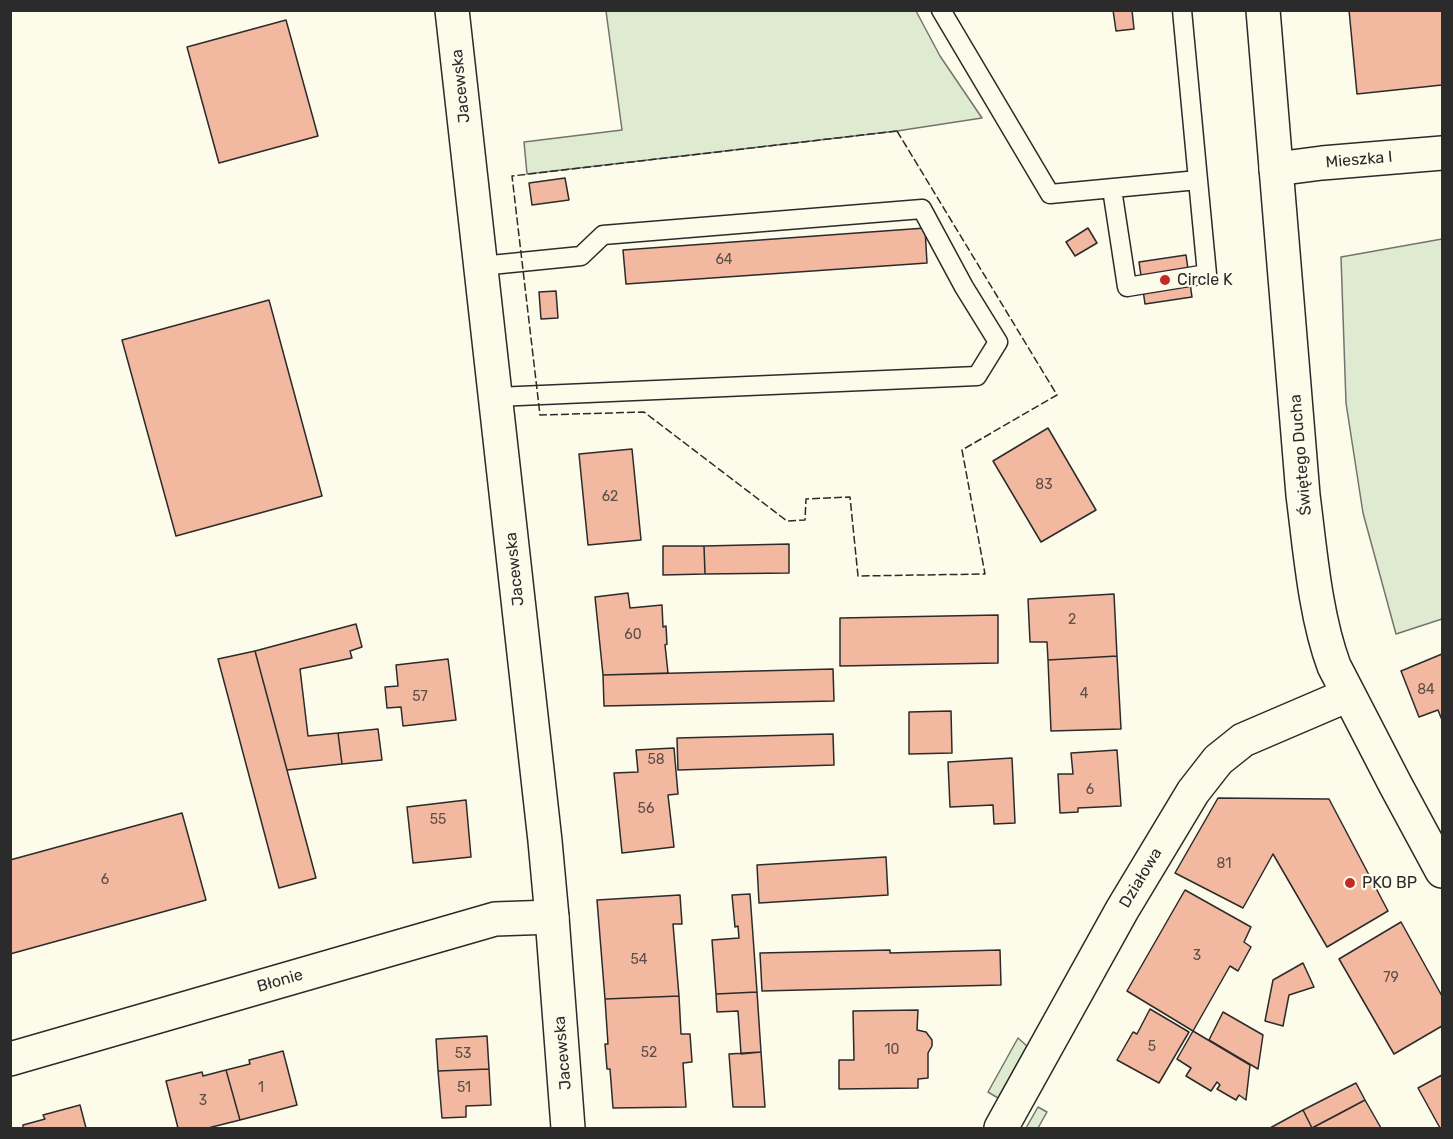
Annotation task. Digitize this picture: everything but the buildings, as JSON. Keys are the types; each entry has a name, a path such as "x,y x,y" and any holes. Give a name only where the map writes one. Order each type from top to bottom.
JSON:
{"street":[{"name":"Jacewska","path":"452,10 552,917 568,1128"},
{"name":"Świętego Ducha","path":"1263,10 1302,483 1311,558 1329,653 1348,695 1443,871"},
{"name":"Mieszka I","path":"1276,169 1443,153"},
{"name":"Działowa","path":"1001,1128 1122,910 1193,792 1218,760 1243,740 1348,695"},
{"name":"Błonie","path":"10,1059 495,919 552,917"}],"lane":[{"path":"941,10 1050,194 1198,180"},
{"path":"1112,189 1127,287 1208,274 1182,10"},
{"path":"481,266 581,256 603,235 922,209 964,287 998,342 977,376 496,397"}],"green space":[{"path":"606,11 916,11 940,56 982,118 897,131 527,174 524,142 622,130"},
{"path":"1442,239 1442,619 1396,634 1363,513 1346,403 1341,257"},
{"path":"1018,1038 1027,1046 998,1098 988,1092"},
{"path":"1038,1107 1047,1112 1038,1128 1026,1128"}],"fence":[{"path":"897,131 1057,395 962,450 985,574 858,576 850,497 806,499 805,520 787,521 644,412 540,415 512,176 897,131"}],"place":[{"name":"Circle K","path":"1165,280"},
{"name":"PKO BP","path":"1350,883"}]}
